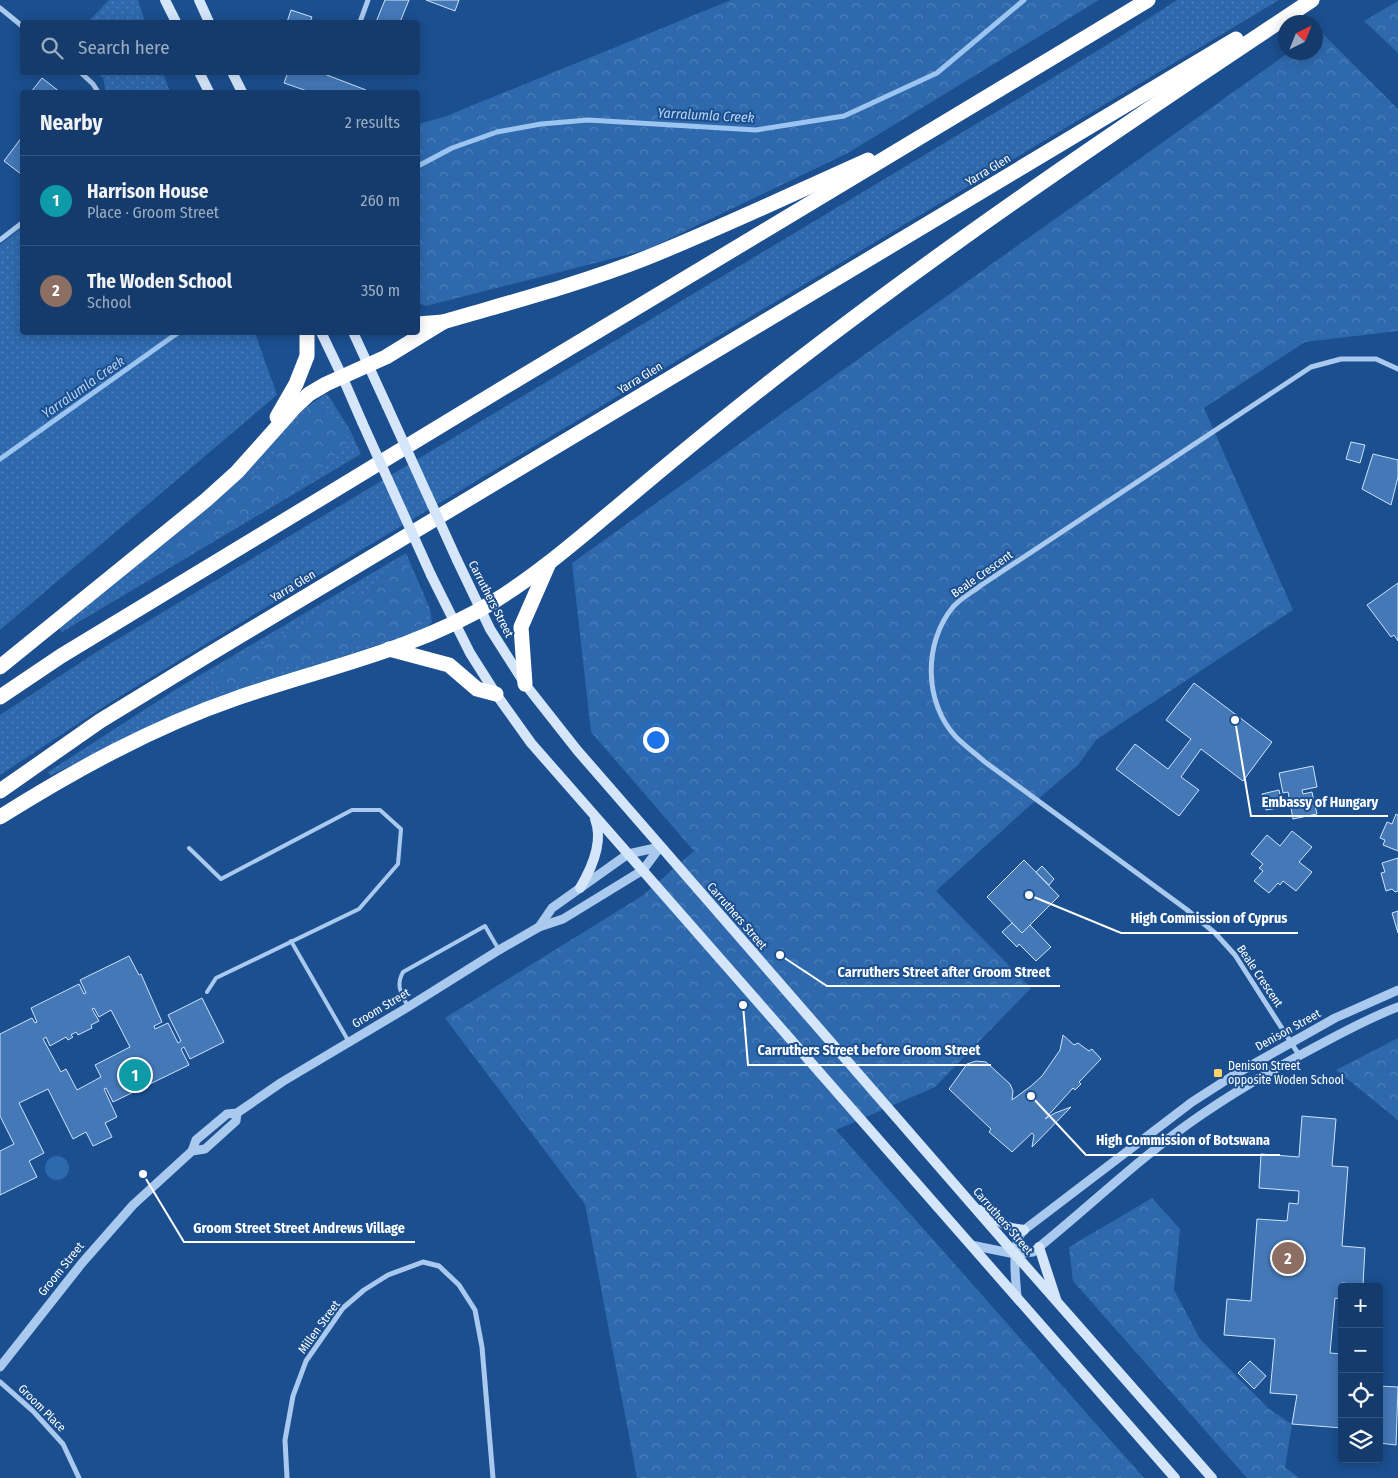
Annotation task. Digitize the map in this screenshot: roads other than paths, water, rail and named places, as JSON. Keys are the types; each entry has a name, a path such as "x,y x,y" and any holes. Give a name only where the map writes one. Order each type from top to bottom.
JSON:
{"highway":[{"path":"0,697 61,656 512,382 1148,0"},
{"name":"Yarra Glen","path":"0,791 100,721 208,655 1302,0"},
{"path":"0,817 100,758 165,726 234,699 390,650 440,631 456,624 502,597 549,561 733,410 884,295 1098,143 1312,0"},
{"path":"420,324 443,322 604,273 645,258 717,228 931,131"},
{"path":"0,667 206,500 236,472 262,442 309,394 342,376 386,357 443,322"},
{"path":"262,442 296,384 307,356 307,335"},
{"path":"525,684 521,627 549,561"},
{"path":"390,650 448,665 477,689 496,694"}],"main road":[{"path":"165,0 175,20"},
{"path":"199,0 208,20"},
{"path":"200,75 207,90"},
{"path":"234,75 241,90"},
{"path":"322,335 431,575 470,653 496,694 532,743 1175,1478"},
{"name":"Carruthers Street","path":"354,335 490,629 525,684 577,750 660,847 972,1206 1212,1478"},
{"path":"580,888 590,872 598,843 599,829 593,814"},
{"path":"972,1206 1011,1228 1024,1230"},
{"path":"1039,1247 1058,1302"}],"street":[{"path":"361,20 368,0"},
{"path":"0,8 20,24"},
{"path":"83,75 97,90"},
{"path":"0,240 20,225"},
{"name":"Beale Crescent","path":"1299,1056 1292,1041 1235,955 1215,932 985,762 956,737 942,717 932,690 932,657 938,630 953,607 980,586 1311,366 1341,359 1376,359 1398,369"},
{"name":"Groom Street","path":"539,927 552,908 628,854 660,847"},
{"name":"Groom Street","path":"0,1368 82,1262 127,1211 154,1184 192,1151 196,1140 227,1114 237,1113 282,1082 499,950 539,927 563,919 643,870 660,847"},
{"name":"Denison Street","path":"1017,1297 1014,1254 1021,1233 1024,1230 1192,1102 1234,1075 1335,1018 1398,990"},
{"path":"971,1245 1014,1254 1033,1252 1163,1144 1201,1115 1242,1088 1299,1056 1343,1032 1398,1007"},
{"name":"Millen Street","path":"287,1478 285,1440 293,1396 306,1361 343,1308 364,1290 388,1275 423,1262 439,1266 459,1286 474,1310 482,1347 494,1478"},
{"name":"Groom Place","path":"0,1382 33,1412 63,1444 79,1478"}],"lane":[{"path":"189,848 221,880 352,810 380,810 401,829 398,864 359,910 216,978 207,992"},
{"path":"408,1007 398,986 403,972 485,926 499,950"},
{"path":"291,941 349,1042"}],"waterway":[{"name":"Yarralumla Creek","path":"420,165 452,148 497,132 541,124 588,120 756,130 844,116 937,73 1024,0"},
{"name":"Yarralumla Creek","path":"0,459 175,335"}],"place":[{"name":"Embassy of Hungary","path":"1235,720"},
{"name":"High Commission of Cyprus","path":"1029,895"},
{"name":"Carruthers Street after Groom Street","path":"780,955"},
{"name":"Carruthers Street before Groom Street","path":"743,1005"},
{"name":"Denison Street opposite Woden School","path":"1218,1073"},
{"name":"Harrison House","path":"135,1075"},
{"name":"High Commission of Botswana","path":"1031,1096"},
{"name":"Groom Street Street Andrews Village","path":"143,1174"},
{"name":"The Woden School","path":"1288,1258"}]}
